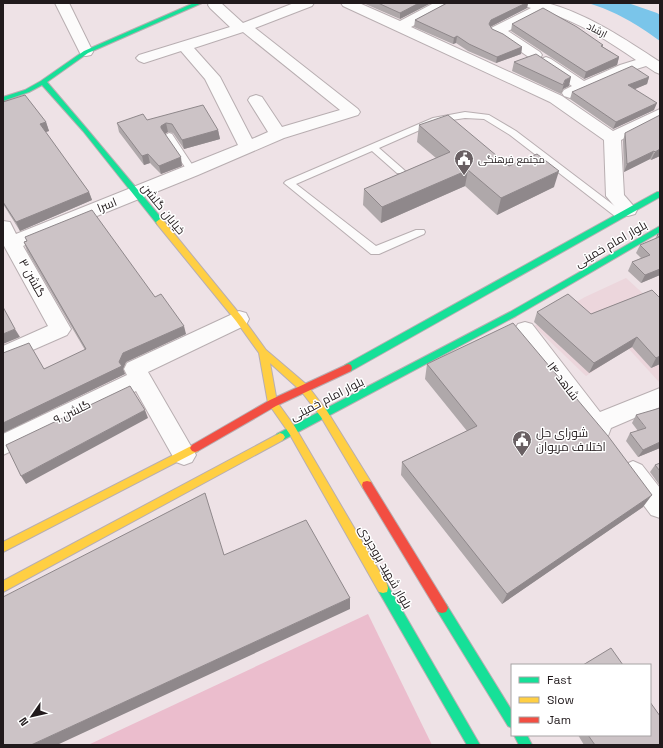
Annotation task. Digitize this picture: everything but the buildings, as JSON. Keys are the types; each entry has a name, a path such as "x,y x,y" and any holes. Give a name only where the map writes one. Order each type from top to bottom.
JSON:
{"street":[{"path":"62,3 86,52"},
{"path":"3,99 27,91 43,82 86,52 200,3"},
{"path":"144,58 242,28 307,3"},
{"path":"348,3 556,98 612,138"},
{"path":"400,26 444,3"},
{"name":"ارشاد","path":"529,3 564,13 610,36 654,65"},
{"path":"215,5 242,28"},
{"path":"544,7 496,31 508,36 524,59 583,87"},
{"name":"اسرا","path":"6,234 135,194 278,134 352,112 242,28"},
{"path":"184,46 212,77 248,146"},
{"path":"495,71 524,59"},
{"path":"556,98 625,68 654,65"},
{"path":"21,82 43,82"},
{"name":"خیابان گلشن","path":"43,82 85,130 263,352 304,388 324,414"},
{"path":"256,100 278,134"},
{"path":"612,138 660,114"},
{"path":"612,138 615,196 624,213"},
{"name":"بلوار امام خمینی","path":"3,547 184,455 273,403 342,371 660,194"},
{"name":"بلوار امام خمینی","path":"3,587 292,430 513,314 660,229"},
{"name":"گلشن ۳","path":"3,355 60,329 6,234"},
{"path":"184,455 135,369 238,319"},
{"name":"شاهد ۱۴","path":"525,330 660,507"},
{"name":"خیابان گلشن","path":"263,352 273,403"},
{"name":"گلشن ۹","path":"3,446 140,379"},
{"path":"596,424 660,397"},
{"name":"بلوار شهید بروجردی","path":"273,403 292,430 474,745"},
{"path":"324,414 511,720"},
{"path":"521,736 526,745"}],"lane":[{"path":"420,232 375,251 289,183 436,120 465,115 486,117 514,133 624,213"},
{"path":"169,136 192,171"},
{"path":"373,147 400,171"}],"shaded area":[{"path":"626,278 660,309 660,383 628,348 586,376 534,326 585,297"},
{"path":"368,614 432,745 88,745"}],"water":[{"path":"588,3 628,3 657,13 660,15 660,41 626,19 608,10"}],"traffic: fast":[{"path":"3,99 27,91 43,82 86,52 199,3"},
{"path":"43,82 85,130 160,222"},
{"path":"348,368 660,194"},
{"path":"280,437 513,314 660,229"},
{"path":"383,588 474,745"},
{"path":"442,608 511,720"},
{"path":"521,736 526,745"}],"traffic: slow":[{"path":"160,222 239,319 263,352 304,388 324,414 367,485"},
{"path":"263,352 273,403 292,430 383,588"},
{"path":"3,587 280,437"},
{"path":"3,547 195,448"}],"traffic: jam":[{"path":"195,448 273,403 348,368"},
{"path":"367,485 442,608"}],"place":[{"name":"مجتمع فرهنگی","path":"464,176"},
{"name":"شورای حل اختلاف مریوان","path":"522,457"}]}
